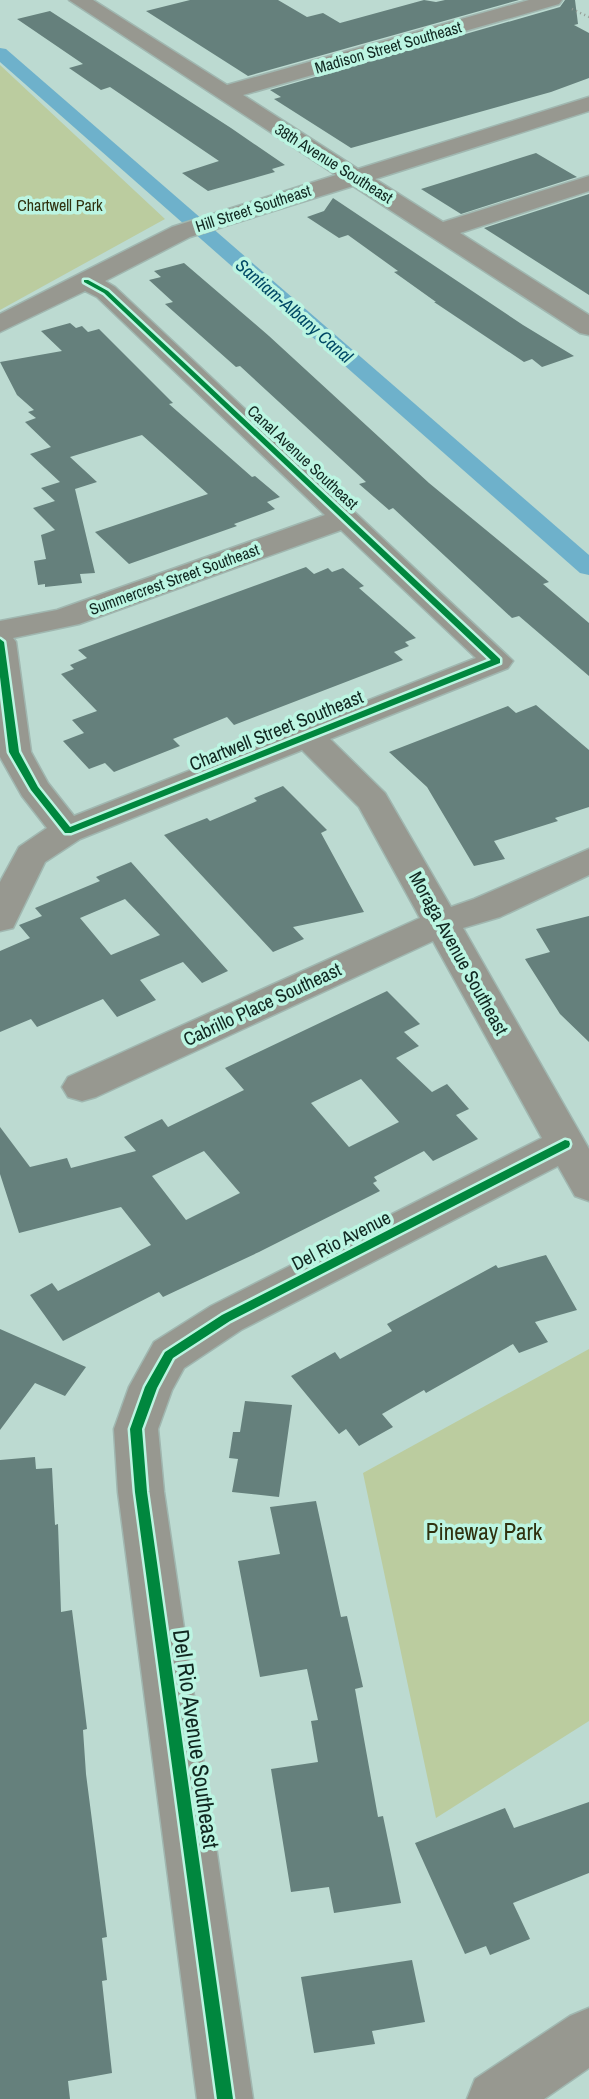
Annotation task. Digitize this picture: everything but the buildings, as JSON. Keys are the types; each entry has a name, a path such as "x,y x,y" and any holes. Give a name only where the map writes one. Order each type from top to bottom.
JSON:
{"street":[{"path":"84,4 117,0"},
{"name":"Madison Street Southeast","path":"225,93 552,0"},
{"name":"38th Avenue Southeast","path":"84,4 589,327"},
{"name":"Hill Street Southeast","path":"0,324 181,232 589,104"},
{"path":"441,231 589,183"},
{"name":"Canal Avenue Southeast","path":"86,281 106,292 497,661"},
{"name":"Summercrest Street Southeast","path":"0,630 61,619 345,518"},
{"path":"0,642 14,752 34,788 68,831"},
{"name":"Chartwell Street Southeast","path":"0,919 31,855 68,831 497,661"},
{"name":"Moraga Avenue Southeast","path":"308,737 373,801 589,1185"},
{"name":"Cabrillo Place Southeast","path":"82,1087 443,922 487,908 589,861"},
{"name":"Del Rio Avenue","path":"151,1387 169,1355 226,1318 565,1144"},
{"name":"Del Rio Avenue Southeast","path":"151,1387 136,1429 141,1492 225,2099"},
{"path":"495,2099 589,2035"}],"green space":[{"name":"Chartwell Park","path":"0,65 165,219 0,310"},
{"name":"Pineway Park","path":"589,1349 589,1721 436,1818 363,1473"}],"waterway":[{"name":"Santiam-Albany Canal","path":"0,53 589,568"}],"cycle path":[{"path":"0,642 14,752 34,788 68,831 497,661 106,292 86,281"},
{"path":"225,2099 141,1492 136,1429 151,1387 169,1355 226,1318 565,1144"}]}
